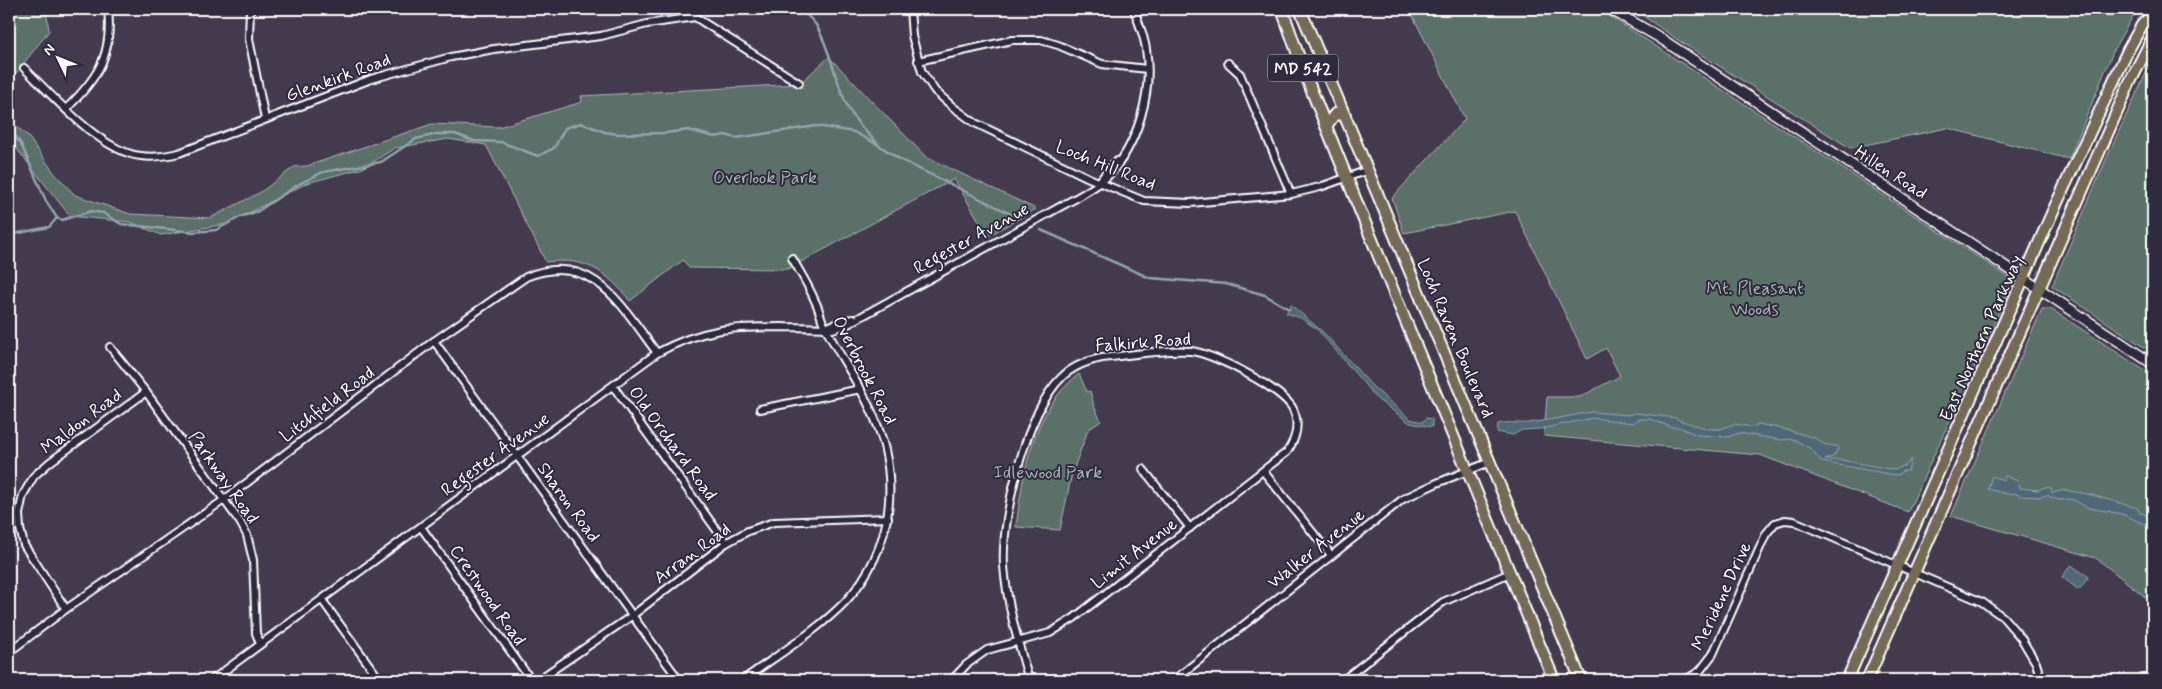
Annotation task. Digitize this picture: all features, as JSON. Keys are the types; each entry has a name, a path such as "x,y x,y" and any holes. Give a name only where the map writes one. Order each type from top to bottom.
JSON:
{"main road":[{"name":"MD 542","path":"1282,9 1361,213 1468,470"},
{"name":"Loch Raven Boulevard","path":"1300,9 1581,680"},
{"path":"2142,25 2150,9"},
{"name":"East Northern Parkway","path":"1847,680 2112,83 2142,25 2153,14"},
{"name":"East Northern Parkway","path":"1867,680 2130,82 2153,37"},
{"path":"1326,126 1335,114 1345,115"},
{"path":"1468,470 1553,677"}],"street":[{"path":"66,109 88,86 102,66 110,36 108,9"},
{"path":"250,9 249,39 266,119"},
{"path":"691,9 696,17 799,83"},
{"name":"Loch Hill Road","path":"910,9 912,36 918,61 927,81 966,117 1099,182 1144,201 1190,203 1291,194 1368,170"},
{"name":"Regester Avenue","path":"212,680 222,677 260,644 657,354 677,342 715,330 740,327 832,329 839,327 857,319 1076,198 1106,178 1133,138 1140,118 1147,68 1143,34 1134,9"},
{"name":"Hillen Road","path":"1610,9 1657,36 2153,364"},
{"name":"Glenkirk Road","path":"24,68 91,132 110,144 139,156 164,157 179,153 371,79 451,57 494,49 601,36 647,24 696,17"},
{"path":"918,61 1012,40 1042,40 1102,64 1147,68"},
{"path":"1228,63 1240,74 1291,194"},
{"name":"Overbrook Road","path":"743,680 811,630 845,602 861,581 880,548 888,518 889,484 884,447 874,416 861,389 825,328 816,302 792,258"},
{"name":"Litchfield Road","path":"9,652 66,609 224,500 434,341 526,277 543,270 561,269 575,271 599,282 657,354"},
{"name":"Sharon Road","path":"434,341 679,680"},
{"name":"Parkway Road","path":"110,347 146,392 240,522 251,548 256,603 256,633 260,644"},
{"name":"Falkirk Road","path":"1029,680 1011,615 1004,563 1005,533 1010,501 1023,453 1043,402 1057,382 1069,370 1088,361 1102,358 1182,351 1199,352 1234,366 1260,381 1286,399 1293,409"},
{"name":"Old Orchard Road","path":"613,386 726,542"},
{"path":"760,409 861,389"},
{"name":"Maldon Road","path":"66,609 24,545 20,529 23,495 34,476 50,462 146,392"},
{"name":"Limit Avenue","path":"952,680 966,665 987,650 1050,633 1074,618 1263,471 1292,445 1297,428 1293,409"},
{"name":"Walker Avenue","path":"1174,680 1403,499 1490,462"},
{"path":"1143,468 1190,528"},
{"path":"1263,471 1331,555"},
{"name":"Arran Road","path":"538,680 633,615 726,542 748,531 774,522 888,518"},
{"name":"Meridene Drive","path":"1685,680 1700,671 1713,654 1766,534 1770,527 1780,521 1785,520 1808,526 1898,565"},
{"name":"Crestwood Road","path":"420,527 436,546 531,680"},
{"path":"1898,565 1982,602 2003,617 2029,650 2036,663 2041,680"},
{"path":"1343,680 1442,602 1510,574"},
{"path":"322,600 380,680"},
{"path":"1537,680 1553,677"}],"green space":[{"path":"9,9 46,9 49,31 9,82"},
{"name":"Mt. Pleasant Woods","path":"1409,9 1599,9 2010,278 2011,286 1908,512 1760,455 1544,436 1547,397 1580,397 1620,376 1606,348 1587,359 1515,211 1404,233 1392,198 1465,119"},
{"path":"1633,9 2137,9 2115,47 2069,159 1947,128 1850,148 1681,42"},
{"name":"Overlook Park","path":"829,57 926,157 1036,209 988,236 954,179 788,269 689,268 683,260 630,301 612,282 594,268 573,262 546,262 486,145 448,139 395,148 363,168 307,183 227,224 161,235 130,222 70,216 9,139 9,121 27,135 55,174 75,195 130,214 210,218 261,192 294,167 307,166 432,124 499,127 582,102 581,96 799,84"},
{"path":"2153,58 2153,353 2052,286 2111,148"},
{"path":"2042,309 2051,309 2153,376 2153,603 2096,558 1951,516"},
{"name":"Idlewood Park","path":"1079,374 1087,392 1090,391 1101,421 1088,430 1072,473 1060,530 1016,527 1022,485 1032,444 1040,424 1050,406 1063,389"}],"water":[{"path":"1291,305 1323,332 1373,387 1410,419 1422,422 1426,418 1432,419 1432,427 1410,423 1378,400 1318,330 1301,318 1286,313"},
{"path":"1591,412 1628,415 1636,413 1675,418 1709,429 1720,429 1734,424 1752,427 1758,424 1787,430 1815,438 1824,444 1839,447 1834,456 1825,460 1841,460 1895,470 1907,464 1911,459 1908,471 1902,471 1899,475 1890,474 1822,462 1811,449 1793,439 1781,440 1739,433 1728,437 1697,435 1679,427 1671,427 1650,419 1639,419 1633,423 1593,418 1540,429 1522,430 1513,435 1497,432 1498,424 1502,423 1529,423"},
{"path":"1992,476 2003,480 2005,476 2018,481 2020,488 2039,490 2044,487 2051,488 2052,493 2065,490 2092,495 2137,508 2140,513 2153,516 2153,528 2122,514 2089,508 2072,499 2059,500 2046,495 2040,497 2021,496 1988,489"},
{"path":"2071,565 2089,577 2079,590 2062,577"}],"waterway":[{"path":"800,9 814,23 821,35 850,111 859,125 878,144"},
{"path":"9,128 21,144 46,201 57,218 62,220 91,211 103,213 121,224 194,232 216,230 240,217 258,211 299,184 323,172 381,162 416,139 437,134 455,134 474,141 501,142 538,156 554,148 565,128 581,123 605,132 618,134 666,133 688,130 715,137 725,135 736,138 816,126 854,132 901,160 1017,217"},
{"path":"9,235 49,227 57,218"},
{"path":"1041,230 1150,278 1226,284 1265,295 1289,309"}]}
